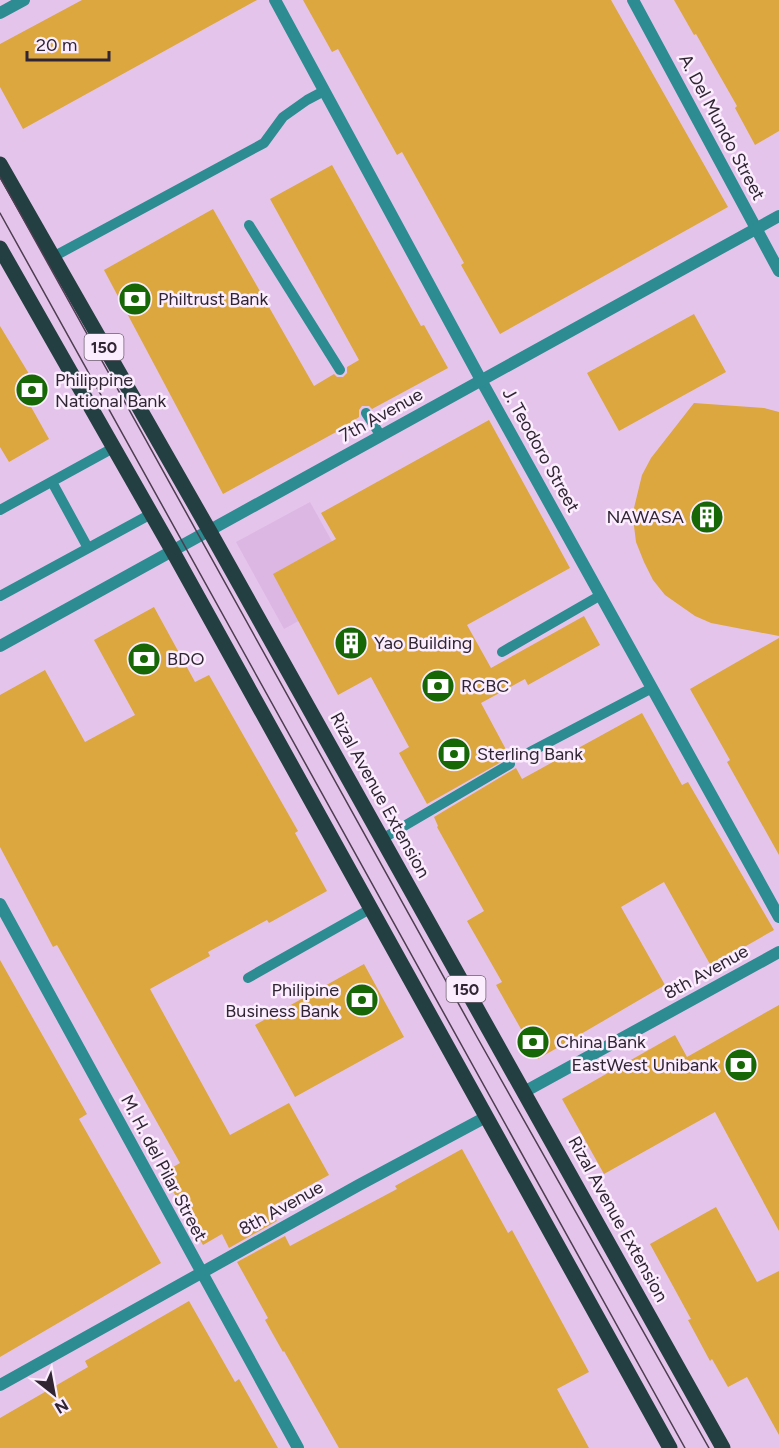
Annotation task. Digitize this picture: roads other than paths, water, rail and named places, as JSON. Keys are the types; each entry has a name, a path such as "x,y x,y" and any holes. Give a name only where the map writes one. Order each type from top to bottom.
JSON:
{"main road":[{"name":"Rizal Avenue Extension","path":"0,164 210,530 723,1448"},
{"name":"150","path":"0,248 172,550 670,1448"}],"street":[{"path":"0,13 24,0"},
{"name":"J. Teodoro Street","path":"275,0 481,380 779,917"},
{"name":"A. Del Mundo Street","path":"633,0 779,271"},
{"name":"7th Avenue","path":"0,646 779,216"},
{"name":"M. H. del Pilar Street","path":"0,904 200,1274 298,1448"},
{"name":"8th Avenue","path":"524,1092 779,952"},
{"name":"8th Avenue","path":"0,1385 486,1118"}],"lane":[{"path":"53,257 264,143 283,117 324,91"},
{"path":"249,225 340,370"},
{"path":"366,413 381,436"},
{"path":"0,510 114,448"},
{"path":"52,482 88,548"},
{"path":"0,596 151,514"},
{"path":"502,652 601,595"},
{"path":"530,752 652,688"},
{"path":"382,839 510,764"},
{"path":"248,978 370,909"}],"tram line":[{"path":"0,177 477,1037 709,1448"},
{"path":"0,213 685,1448"}],"place":[{"name":"Philtrust Bank","path":"135,299"},
{"name":"Philippine National Bank","path":"32,390"},
{"name":"NAWASA","path":"707,517"},
{"name":"Yao Building","path":"351,643"},
{"name":"BDO","path":"144,659"},
{"name":"RCBC","path":"438,686"},
{"name":"Sterling Bank","path":"454,754"},
{"name":"Philipine Business Bank","path":"362,1000"},
{"name":"China Bank","path":"533,1042"},
{"name":"EastWest Unibank","path":"741,1065"}]}
